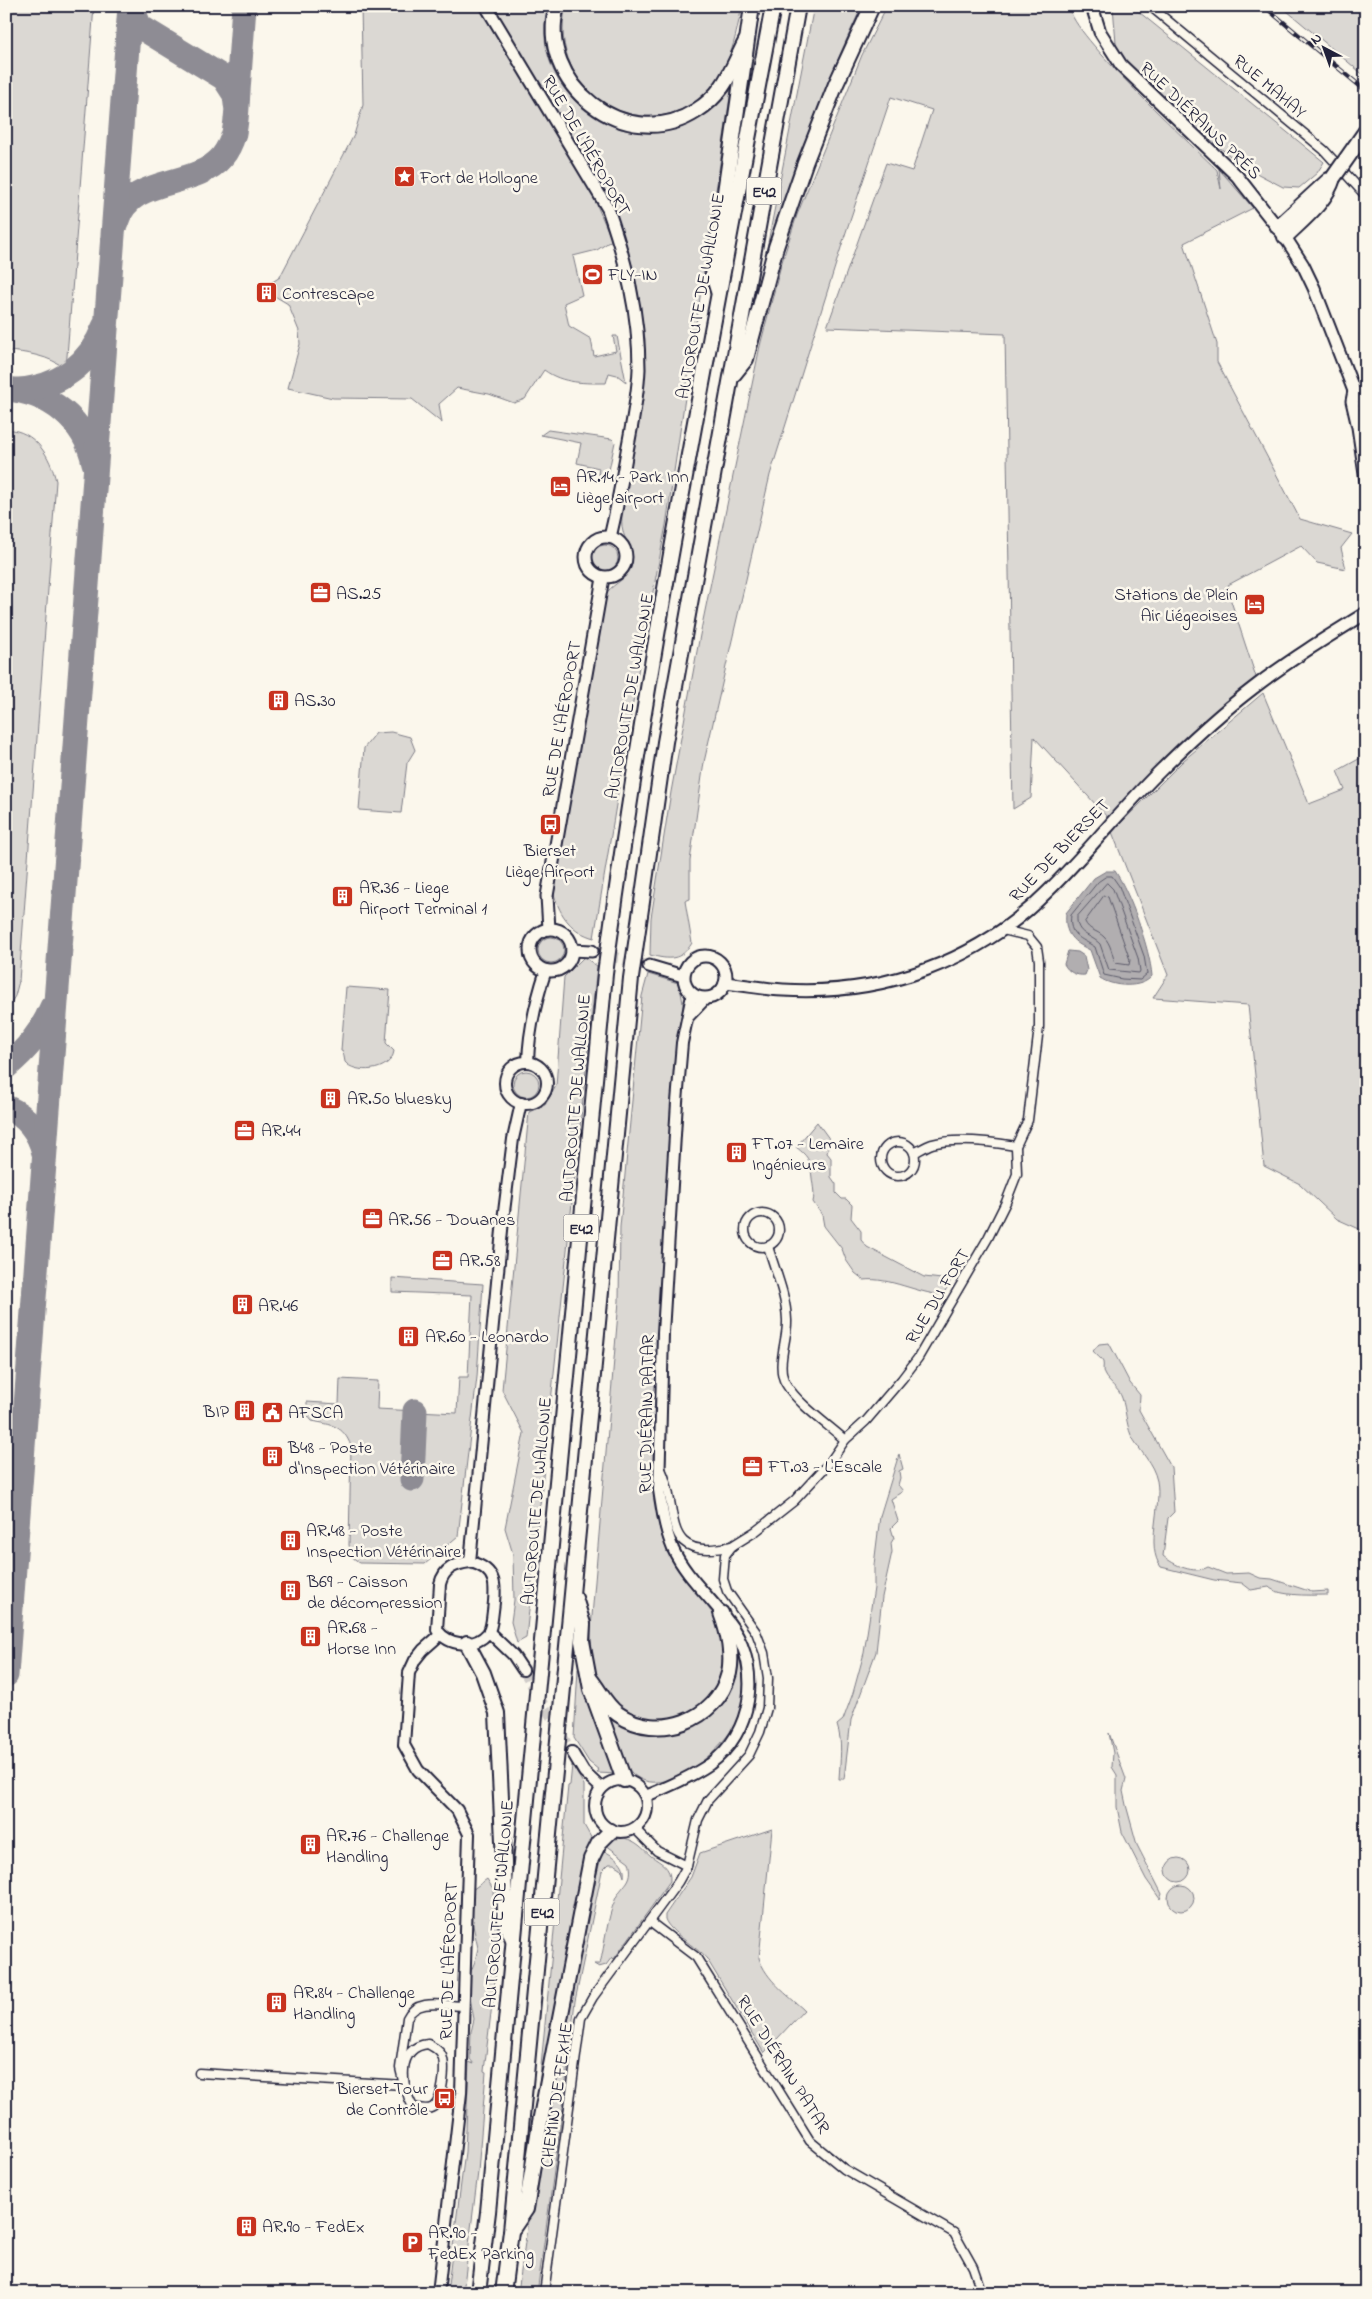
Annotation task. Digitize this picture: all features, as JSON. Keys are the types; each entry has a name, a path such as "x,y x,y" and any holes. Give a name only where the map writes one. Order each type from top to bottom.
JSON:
{"highway":[{"path":"556,6 553,25 555,52 561,68 570,83 582,97 608,115 625,122 657,125 694,112 708,102 725,84 746,41"},
{"path":"719,295 713,275 752,6"},
{"name":"AUTOROUTE DE WALLONIE","path":"478,2293 488,2212 607,965 619,874 642,732 772,6"},
{"name":"E42","path":"503,2293 511,2231 573,1592 630,978 665,742 798,6"},
{"path":"732,377 746,359 776,247 805,163 836,84 872,6"},
{"path":"1281,232 1330,182 1366,130"},
{"path":"573,1592 584,1624 582,1641 593,1697 624,1780"},
{"path":"590,1679 612,1710 628,1720 658,1728 684,1723 697,1716 715,1700 728,1675 731,1654 721,1613"},
{"path":"467,1643 486,1680 496,1713 504,1862 505,1922 514,1940"},
{"path":"511,2231 526,2209 540,2122 591,1859 599,1844 611,1831"}],"main road":[{"name":"RUE DIÉRAINS PRÉS","path":"1092,6 1100,32 1121,66 1219,158 1255,197 1281,232 1303,265 1314,288 1354,391 1362,398 1366,412"},
{"name":"RUE DE L'AÉROPORT","path":"489,9 608,209 621,245 630,280 638,342 637,387 616,514 610,537"},
{"name":"RUE DIÉRAINS PRÉS","path":"1354,391 1352,400 1366,481"},
{"path":"601,537 610,537 621,543 624,548 626,561 620,572 615,576 603,578 597,576 588,567 585,555 588,547 594,541 601,537"},
{"name":"RUE DE L'AÉROPORT","path":"549,929 547,896 603,578"},
{"name":"RUE DE BIERSET","path":"725,983 784,990 826,989 870,984 912,975 939,966 967,952 1003,930 1050,890 1114,818 1202,731 1253,688 1366,613"},
{"path":"549,929 558,930 565,934 570,941 572,950 566,964 553,970 546,970 538,966 530,952 535,937 549,929"},
{"path":"572,950 592,950"},
{"path":"711,956 724,966 726,974 725,983 718,994 706,998 692,995 684,983 683,976 685,969 695,958 711,956"},
{"path":"649,966 683,976"}],"street":[{"name":"RUE MAHAY","path":"1150,6 1324,150 1366,196"},
{"name":"RUE DU FORT","path":"732,1546 756,1531 794,1500 830,1462 845,1440 866,1421 918,1358 988,1238 1006,1202 1017,1174 1016,1146 1028,1120 1031,1101 1039,1027 1039,961 1037,947 1028,936 1003,930"},
{"path":"528,1062 528,1045 537,998 546,970"},
{"name":"RUE DIÉRAIN PATAR","path":"646,1796 711,1763 727,1747 740,1727 748,1705 750,1674 742,1646 733,1629 693,1579 673,1549 662,1514 659,1465 663,1333 677,1102 682,1044 692,995"},
{"name":"RUE DIÉRAIN PATAR","path":"689,1016 706,998"},
{"path":"528,1062 542,1068 548,1082 542,1097 529,1104 521,1103 509,1096 505,1082 512,1067 528,1062"},
{"path":"470,1562 503,1220 513,1139 521,1103"},
{"path":"914,1153 931,1144 942,1143 989,1142 1016,1146"},
{"path":"891,1143 905,1143 914,1153 915,1160 908,1172 895,1175 884,1167 882,1154 891,1143"},
{"path":"760,1214 767,1214 777,1223 778,1237 768,1246 754,1245 746,1234 748,1221 760,1214"},
{"path":"768,1246 786,1300 787,1323 781,1370 785,1384 845,1440"},
{"path":"659,1465 667,1481 674,1528 684,1540 703,1550 715,1550 732,1546"},
{"path":"650,1922 686,1866 698,1820 708,1800 749,1755 760,1732 767,1708 768,1678 764,1653 756,1632 727,1591 723,1579 725,1555 732,1546"},
{"path":"470,1562 485,1568 494,1581 495,1595 489,1632 483,1637 458,1644 440,1635 436,1626 442,1576 454,1564 470,1562"},
{"path":"489,1632 513,1655 523,1670"},
{"name":"RUE DE L'AÉROPORT","path":"438,2293 459,2117 469,1834 457,1810 418,1770 404,1745 409,1673 414,1660 440,1635"},
{"path":"572,1752 584,1772 601,1788"},
{"path":"624,1780 637,1785 646,1796 646,1815 635,1829 627,1832 611,1831 604,1826 595,1812 597,1796 601,1788 608,1783 624,1780"},
{"path":"635,1829 657,1851 686,1866"},
{"name":"RUE DIÉRAIN PATAR","path":"650,1922 696,1957 810,2142 844,2169 954,2233 973,2267 982,2293"},
{"name":"CHEMIN DE FEXHE","path":"544,2293 581,2018 593,1997 650,1922"},
{"path":"404,2085 406,2062 410,2054 421,2045 428,2044 435,2048 444,2062 440,2098 433,2107 424,2109 413,2106 404,2085 400,2068 409,2012 425,2004 464,2006"},
{"path":"199,2073 404,2085"}],"shaded area":[{"path":"6,6 94,6 66,369 53,361 38,356 6,351"},
{"path":"361,6 478,6 589,187 612,240 597,250 573,256 582,295 564,303 569,326 591,339 594,356 616,351 613,336 617,336 626,382 617,375 609,373 606,383 574,382 551,375 544,370 525,399 514,403 489,394 457,388 439,404 442,423 412,399 333,398 288,388 300,344 299,331 288,304 273,295 271,283 280,277 354,135 363,105"},
{"path":"494,6 548,6 545,34 550,61 562,85 580,106 602,121 628,131 655,133 683,126 697,120 709,111 731,90 666,525 642,648 594,938 579,932 568,922 563,916 554,894 605,595 627,574 632,560 632,555 622,529 622,511 643,395 645,339 635,274 613,210"},
{"path":"566,6 742,6 732,49 724,69 712,87 687,107 660,116 633,115 608,105 586,88 571,65 563,37"},
{"path":"814,6 862,6 809,130 765,258"},
{"path":"887,6 1031,6 1040,10 1070,8 1075,21 1110,64 1217,170 1221,189 1219,169 1253,208 1184,243 1217,344 1217,362 1300,519 1352,534 1341,548 1346,569 1317,563 1301,546 1228,585 1231,601 1256,677 1170,755 1108,818 1034,737 1031,798 1013,809 1005,334 827,327 886,163 912,171 932,110 891,97 844,238 770,475 704,762 690,861 690,899 685,901 692,943 688,949 674,958 650,955 651,918 671,792 700,635 760,346 781,265 797,215 862,55"},
{"path":"1113,6 1122,6 1139,12 1324,162 1317,173 1299,188 1283,187 1241,165 1173,109 1117,56"},
{"path":"1281,6 1366,6 1366,77"},
{"path":"6,429 26,434 40,446 50,463 56,481 19,981 15,996 6,1011"},
{"path":"548,430 612,439 615,442 608,475 598,474 599,468 577,463 581,443 541,435"},
{"path":"605,545 614,549 618,558 614,567 605,571 596,567 592,558 596,549"},
{"path":"1263,693 1309,804 1345,790 1337,771 1366,755 1366,1232 1337,1219 1300,1184 1264,1166 1248,1005 1153,998 1168,975 1112,832 1184,760"},
{"path":"391,732 410,737 415,750 407,763 401,813 359,810 364,748 376,733"},
{"path":"551,937 560,941 564,950 560,959 551,963 542,959 538,950 542,941"},
{"path":"584,957 597,966 526,1638 517,1643 511,1622 514,1600 513,1554 505,1528 524,1433 502,1390 529,1112 545,1105 556,1086 564,977"},
{"path":"648,974 678,983 683,1001 675,1057 661,1285 653,1444 656,1505 660,1528 667,1550 676,1566 716,1620 723,1635 726,1652 723,1676 705,1702 692,1713 677,1719 661,1721 645,1720 629,1714 615,1705 604,1691 597,1677 591,1636 619,1301 620,1227 642,996"},
{"path":"346,987 390,990 386,1043 394,1051 386,1064 380,1067 364,1070 350,1066 345,1062 343,1051 341,1050"},
{"path":"526,1071 535,1075 539,1084 535,1093 526,1097 517,1093 513,1084 517,1075"},
{"path":"817,1122 830,1140 827,1153 831,1158 831,1177 836,1184 836,1193 852,1205 851,1218 861,1231 861,1240 867,1247 924,1277 951,1280 943,1295 884,1281 864,1280 855,1273 846,1260 842,1249 824,1226 822,1215 813,1202 814,1190 810,1164 807,1157 796,1147"},
{"path":"392,1278 483,1284 477,1377 458,1536 425,1564 360,1563 352,1557 349,1545 351,1446 348,1439 336,1427 312,1421 307,1415 307,1402 339,1404 340,1379 378,1381 377,1409 457,1413 459,1377 468,1377 472,1295 392,1292"},
{"path":"1109,1343 1130,1383 1140,1395 1139,1410 1171,1467 1174,1512 1168,1518 1163,1556 1184,1568 1197,1570 1208,1567 1226,1574 1249,1573 1260,1578 1272,1579 1312,1592 1328,1591 1328,1595 1288,1594 1269,1587 1251,1590 1242,1583 1214,1580 1161,1567 1156,1558 1154,1548 1158,1491 1155,1474 1131,1435 1121,1394 1104,1374 1103,1362 1093,1351 1099,1344"},
{"path":"899,1454 903,1469 899,1471 898,1485 903,1491 891,1499 898,1521 891,1528 894,1538 891,1543 892,1552 882,1597 876,1652 851,1720 844,1779 839,1779 841,1745 837,1725 843,1720 864,1653 874,1588 874,1565 880,1516"},
{"path":"732,1636 742,1666 744,1687 738,1718 731,1730 708,1757 677,1777 661,1782 646,1781 633,1774 621,1754 607,1711 636,1729 714,1708"},
{"path":"578,1669 618,1774 597,1773 599,1770 589,1762 574,1738"},
{"path":"1109,1733 1126,1779 1123,1791 1137,1845 1162,1894 1160,1899 1146,1879 1122,1832 1117,1807 1117,1775 1112,1767 1113,1753"},
{"path":"572,1765 584,1785 584,1825 593,1841 537,2107 568,1786 570,1785"},
{"path":"772,1829 759,1958 772,1980 804,2010 764,2053 707,1959 672,1929 665,1919 665,1915 691,1877 700,1853"},
{"path":"624,1838 636,1843 665,1866 669,1872 670,1881 614,1959 612,1957 606,1965 599,1967 594,1964 600,1964 612,1907 630,1875 629,1862 606,1845 615,1839"},
{"path":"603,1850 621,1864 624,1877 621,1868 614,1864 609,1864 602,1871 575,2001 564,2099 537,2293 518,2293 530,2206 583,1926"},
{"path":"1178,1858 1186,1862 1190,1870 1186,1878 1178,1882 1170,1878 1166,1870 1170,1862"},
{"path":"487,1879 493,1889 494,1907 499,1917 500,1938 484,2071 486,2072 478,2172 463,2293 447,2293 465,2152 469,2062 474,2064 470,2059 471,2032 474,2019 467,1982 478,1948 472,1921 472,1890"},
{"path":"1181,1885 1190,1889 1194,1898 1190,1907 1181,1911 1172,1907 1168,1898 1172,1889"}],"water":[{"path":"1106,871 1115,871 1121,881 1133,907 1147,951 1152,976 1135,985 1120,985 1100,978 1090,950 1074,941 1068,932 1066,913 1094,878"},
{"path":"1068,951 1078,952 1084,956 1087,970 1085,975 1073,973 1066,967 1064,964"}],"taxiway":[{"path":"6,1675 130,6"},
{"path":"132,6 138,23 142,28 224,78 235,95 236,104"},
{"path":"116,223 123,207 135,197 148,189 196,174 210,167 226,152 233,136 236,122 244,6"},
{"path":"19,390 47,384 60,379 71,371 90,352 104,327"},
{"path":"6,389 22,391 37,396 63,411 74,421 82,434 94,463"},
{"path":"6,1067 33,1040 44,1024 52,1007"},
{"path":"6,1107 20,1115 31,1125 39,1138 44,1153"},
{"path":"412,1479 415,1411"}],"tunnel":[{"path":"592,951 649,966"},
{"path":"523,1670 572,1752"}],"railway":[{"path":"1264,6 1366,91"}],"place":[{"name":"Fort de Hollogne","path":"404,177"},
{"name":"FLY-IN","path":"592,274"},
{"name":"Contrescape","path":"266,293"},
{"name":"AR.14 - Park Inn Liège airport","path":"560,486"},
{"name":"AS.25","path":"320,593"},
{"name":"Stations de Plein Air Liégeoises","path":"1254,604"},
{"name":"AS.30","path":"278,700"},
{"name":"Bierset Liège Airport","path":"550,825"},
{"name":"AR.36 - Liege Airport Terminal 1","path":"343,897"},
{"name":"AR.50 bluesky","path":"331,1098"},
{"name":"AR.44","path":"245,1130"},
{"name":"FT.07 - Lemaire Ingénieurs","path":"736,1153"},
{"name":"AR.56 - Douanes","path":"372,1219"},
{"name":"AR.58","path":"443,1260"},
{"name":"AR.46","path":"242,1305"},
{"name":"AR.60 - Leonardo","path":"409,1336"},
{"name":"BIP","path":"245,1411"},
{"name":"AFSCA","path":"272,1412"},
{"name":"B48 - Poste d'Inspection Vétérinaire","path":"272,1457"},
{"name":"FT.03 - L'Escale","path":"752,1466"},
{"name":"AR.48 - Poste Inspection Vétérinaire","path":"290,1540"},
{"name":"B69 - Caisson de décompression","path":"291,1591"},
{"name":"AR.68 - Horse Inn","path":"311,1637"},
{"name":"AR.76 - Challenge Handling","path":"310,1845"},
{"name":"AR.84 - Challenge Handling","path":"277,2002"},
{"name":"Bierset Tour de Contrôle","path":"444,2098"},
{"name":"AR.90 - FedEx","path":"246,2226"},
{"name":"AR.90 - FedEx Parking","path":"412,2242"}]}
